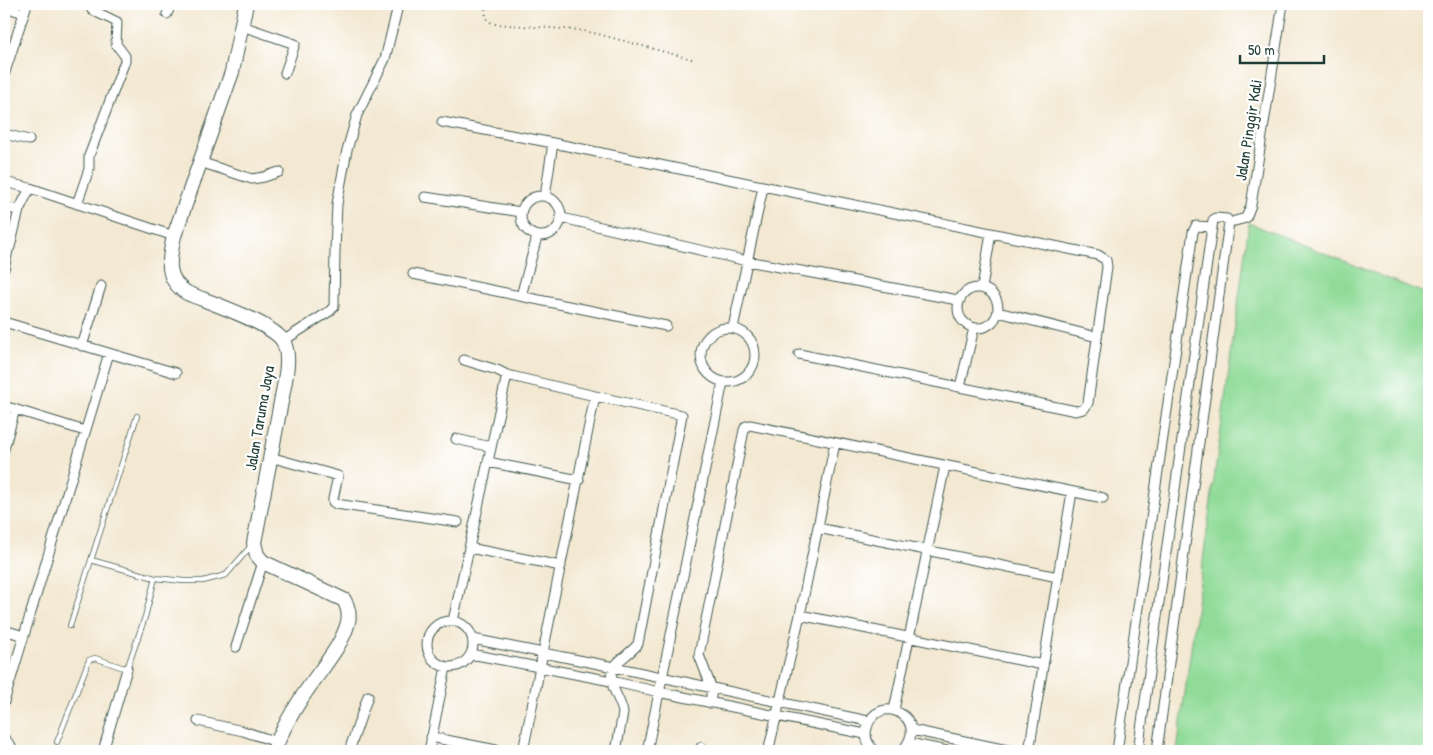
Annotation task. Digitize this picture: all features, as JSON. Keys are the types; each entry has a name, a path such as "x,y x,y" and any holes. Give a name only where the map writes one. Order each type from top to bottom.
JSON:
{"main road":[{"path":"246,4 232,72 174,236 169,259 172,275 179,288 269,328 283,341"},
{"name":"Jalan Taruma Jaya","path":"254,543 288,364 287,352 283,341"},
{"path":"254,543 257,555 263,562 344,600 349,607 348,621 342,636 333,653 307,689 276,747"}],"street":[{"path":"4,75 27,4"},
{"path":"77,204 90,168 89,156 124,61 124,56 116,44 117,22 92,10 88,4"},
{"path":"167,14 171,4"},
{"path":"283,341 334,306 334,251 346,150 357,115 385,59 397,10 396,6 388,4"},
{"name":"Jalan Pinggir Kali","path":"1235,221 1246,218 1251,205 1283,4"},
{"path":"4,7 24,13"},
{"path":"242,26 296,44 285,72"},
{"path":"442,122 1098,255 1106,260 1107,267 1088,403 1084,409 1076,411 800,354"},
{"path":"4,134 29,140"},
{"path":"545,196 553,143"},
{"path":"200,162 252,179 279,172"},
{"path":"4,182 30,188 174,236"},
{"path":"733,328 763,187"},
{"path":"4,269 6,250 19,210 30,188"},
{"path":"545,196 554,201 560,208 562,218 558,228 548,236 537,236 527,232 522,223 521,212 526,203 535,197 545,196"},
{"path":"425,197 521,212"},
{"path":"4,207 19,210"},
{"path":"562,218 747,261 958,300"},
{"path":"1138,751 1213,220 1215,218 1228,220 1156,751"},
{"path":"1117,751 1193,232 1196,226 1212,227"},
{"path":"982,288 991,233"},
{"path":"521,296 537,236"},
{"path":"412,274 666,326"},
{"path":"82,346 102,286"},
{"path":"972,288 982,288 992,292 998,301 998,312 993,321 984,327 974,328 964,323 958,314 958,300 972,288"},
{"path":"998,312 1097,337"},
{"path":"4,322 176,373"},
{"path":"733,328 746,334 754,346 755,360 749,373 737,381 723,382 710,376 702,364 701,350 707,337 719,329 733,328"},
{"path":"960,387 974,328"},
{"path":"4,702 109,353"},
{"path":"464,360 507,375 682,415 638,644 614,667 611,681 623,707 616,751"},
{"path":"453,621 507,375"},
{"path":"647,751 723,382"},
{"path":"523,751 595,396"},
{"path":"4,406 85,431"},
{"path":"4,449 16,410"},
{"path":"710,703 712,688 699,655 746,426 750,425 1103,498"},
{"path":"456,439 491,447"},
{"path":"769,748 800,615 835,443"},
{"path":"270,457 338,476 333,499 333,502 336,504 458,522"},
{"path":"488,462 579,480"},
{"path":"894,710 945,466"},
{"path":"1029,751 1072,492"},
{"path":"818,528 1058,577"},
{"path":"469,548 561,566"},
{"path":"236,647 263,562"},
{"path":"800,615 1043,665"},
{"path":"453,621 462,624 469,631 473,639 471,654 465,662 456,666 446,667 436,662 430,655 427,645 429,635 434,627 443,622 453,621"},
{"path":"4,630 24,636"},
{"path":"473,639 868,721"},
{"path":"471,654 865,734"},
{"path":"429,751 446,667"},
{"path":"103,751 127,669"},
{"path":"349,751 368,696"},
{"path":"875,751 869,745 865,734 868,721 875,713 884,710 894,710 902,714 909,721 912,730 909,743 902,751"},
{"path":"198,721 243,731 276,747"},
{"path":"912,730 1012,751"},
{"path":"431,737 501,751"},
{"path":"1140,737 1158,740"},
{"path":"4,738 11,746 12,751"},
{"path":"909,743 947,751"}],"lane":[{"path":"70,626 137,416"},
{"path":"91,560 155,578 203,581 226,574 254,543"},
{"path":"57,742 89,660 95,658 127,669 145,617 155,578"}],"path":[{"path":"485,4 486,18 495,24 592,32 695,60"}],"green space":[{"path":"1249,223 1429,295 1429,751 1177,751"}]}
